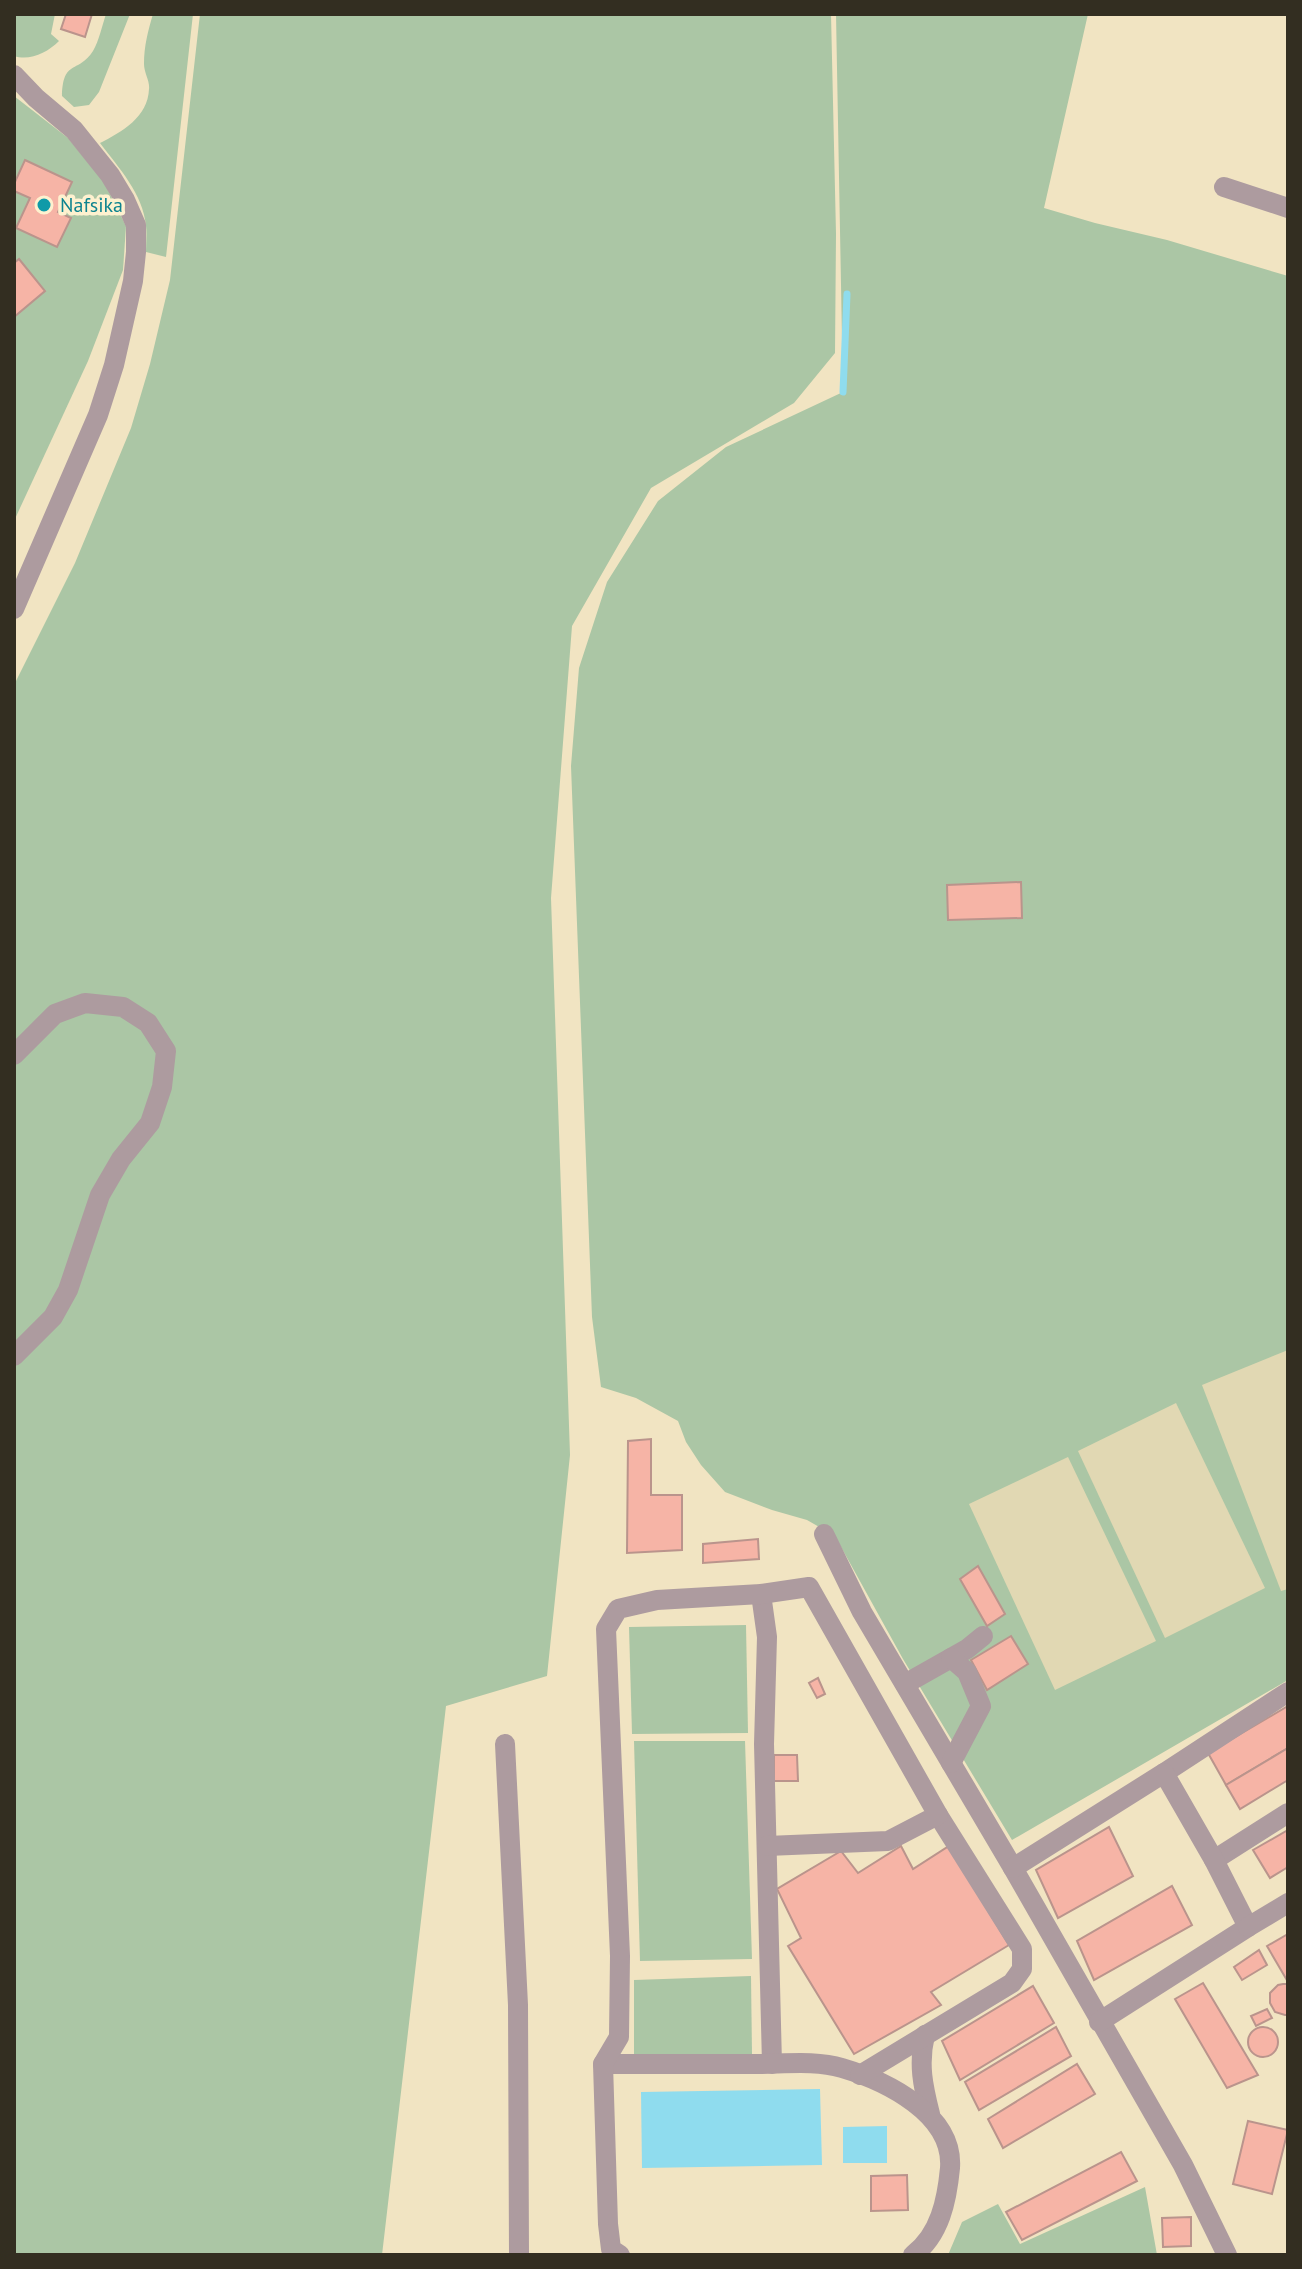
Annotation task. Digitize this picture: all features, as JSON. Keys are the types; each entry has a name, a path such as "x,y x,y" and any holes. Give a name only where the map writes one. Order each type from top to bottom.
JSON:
{"street":[{"path":"14,75 74,130 110,175 136,225 133,281 98,415 14,609"},
{"path":"1224,187 1288,208"},
{"path":"14,1055 55,1014 85,1003 123,1007 148,1023 166,1051 162,1087 150,1123 121,1159 100,1195 68,1290 53,1317 14,1356"},
{"path":"824,1534 862,1612 1183,2165 1227,2255"},
{"path":"620,2255 611,2249 608,2224 603,2064 619,2037 620,1970 606,1629 618,1609 657,1600 761,1594 809,1587 938,1815 1022,1949 1022,1969 1012,1983 860,2075"},
{"path":"761,1594 767,1637 764,1744 772,2064"},
{"path":"905,1684 983,1636"},
{"path":"951,1658 967,1672 981,1706 951,1763"},
{"path":"1013,1868 1288,1692"},
{"path":"505,1744 518,2005 519,2255"},
{"path":"1164,1773 1248,1927"},
{"path":"1214,1860 1288,1813"},
{"path":"767,1846 888,1841 938,1815"},
{"path":"1099,2022 1288,1903"},
{"path":"913,2255 925,2246 936,2230 948,2188 950,2162 947,2139 930,2114 923,2086 920,2054 925,2035"},
{"path":"603,2064 840,2067 889,2086 930,2114"}],"green space":[{"path":"14,14 55,14 51,34 59,41 38,55 14,56"},
{"path":"106,14 130,14 99,92 89,105 74,107 62,96 65,77 93,51"},
{"path":"153,14 193,14 166,257 146,252 146,226 140,203 129,182 100,143 132,122 148,99 149,86 144,67"},
{"path":"200,14 831,14 836,234 835,353 794,403 651,488 572,626 551,898 570,1455 547,1676 446,1706 382,2255 14,2255 14,685 75,563 131,428 150,364 170,280"},
{"path":"836,14 1088,14 1044,208 1288,276 1288,1680 1012,1840 903,1659 835,1536 807,1520 725,1492 701,1465 686,1442 678,1421 636,1398 601,1387 592,1317 571,766 579,668 607,582 658,501 726,447 843,392"},
{"path":"14,96 68,138 104,182 126,226 123,270 88,361 14,521"},
{"path":"746,1625 748,1733 632,1734 629,1627"},
{"path":"634,1741 745,1741 752,1959 640,1961"},
{"path":"751,1976 752,2054 634,2056 634,1980"},
{"path":"1145,2187 1157,2255 948,2255 962,2222 998,2204 1020,2244"}],"sand":[{"path":"1288,1350 1288,1589 1281,1591 1202,1385"},
{"path":"1176,1403 1265,1588 1165,1638 1078,1451"},
{"path":"1068,1457 1156,1641 1055,1690 969,1504"}],"water":[{"path":"820,2089 822,2165 642,2168 641,2092"},
{"path":"887,2126 887,2163 843,2163 843,2127"}],"building":[{"path":"66,14 92,14 85,37 61,29"},
{"name":"Nafsika","path":"25,160 72,182 58,212 71,218 57,247 16,228 30,198 14,191"},
{"path":"19,259 45,291 14,317 14,263"},
{"path":"1021,882 1022,918 948,920 947,885"},
{"path":"651,1439 651,1495 682,1495 682,1550 627,1553 628,1441"},
{"path":"758,1539 759,1559 703,1563 703,1544"},
{"path":"978,1566 1005,1614 987,1626 960,1579"},
{"path":"1011,1636 1028,1664 987,1690 971,1660"},
{"path":"818,1678 825,1694 817,1698 809,1683"},
{"path":"1288,1706 1288,1748 1226,1785 1208,1753"},
{"path":"1288,1748 1288,1780 1240,1809 1226,1785"},
{"path":"774,1755 797,1755 798,1781 774,1781"},
{"path":"1109,1827 1133,1876 1058,1918 1036,1870"},
{"path":"1288,1830 1288,1867 1270,1878 1253,1850"},
{"path":"901,1846 913,1869 949,1846 1009,1945 931,1992 941,2005 854,2054 788,1946 801,1938 777,1889 841,1851 858,1873"},
{"path":"1172,1886 1192,1925 1094,1980 1077,1941"},
{"path":"1288,1934 1288,1982 1267,1946"},
{"path":"1259,1950 1267,1965 1242,1980 1234,1967"},
{"path":"1203,1983 1258,2075 1227,2088 1175,1999"},
{"path":"1288,1984 1288,2015 1285,2015 1275,2012 1270,2003 1270,1993 1278,1985"},
{"path":"1033,1986 1054,2023 960,2080 942,2041"},
{"path":"1267,2009 1272,2018 1256,2026 1251,2016"},
{"path":"1056,2027 1071,2056 979,2110 965,2082"},
{"path":"1263,2027 1269,2028 1277,2036 1277,2048 1269,2056 1263,2057 1257,2056 1249,2048 1248,2042 1249,2036 1257,2028"},
{"path":"1077,2064 1095,2094 1003,2148 988,2119"},
{"path":"1248,2121 1288,2130 1272,2194 1233,2184"},
{"path":"1121,2152 1137,2181 1022,2240 1006,2212"},
{"path":"907,2175 908,2210 871,2211 871,2176"},
{"path":"1191,2217 1191,2246 1163,2247 1162,2218"}],"waterway":[{"path":"843,392 847,294"}],"place":[{"name":"Nafsika","path":"44,205"}]}
